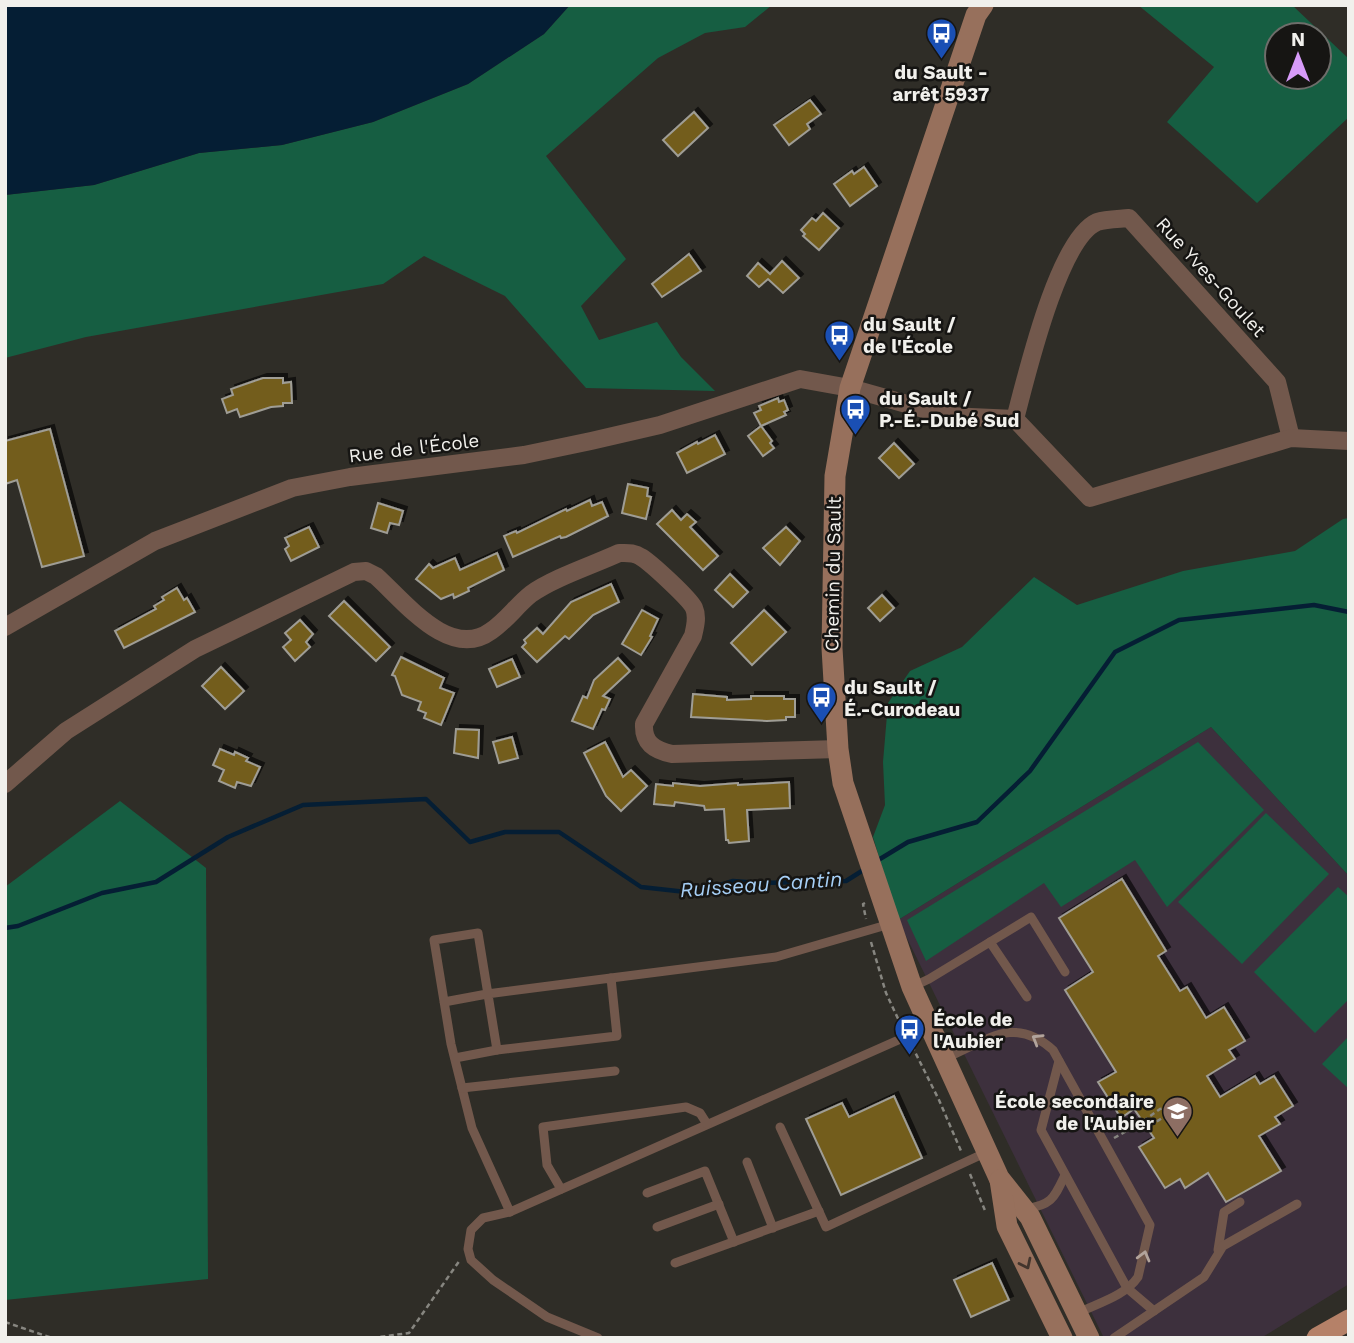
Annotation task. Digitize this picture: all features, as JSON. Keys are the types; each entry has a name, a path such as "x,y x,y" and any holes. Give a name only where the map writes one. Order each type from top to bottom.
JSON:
{"main road":[{"path":"1317,1338 1349,1320"}],"street":[{"name":"Chemin du Sault","path":"982,5 976,15 850,388 835,476 832,648 838,749 843,783 912,987 999,1178 1007,1226 1062,1338"},
{"name":"Rue Yves-Goulet","path":"1015,419 1041,323 1071,247 1096,223 1129,218 1277,382 1290,438"},
{"name":"Rue de l'École","path":"5,626 155,541 292,488 350,477 524,455 591,441 660,425 800,379 850,388 949,416 1015,419"},
{"path":"1015,419 1090,498 1290,438 1349,441"},
{"path":"5,784 66,731 195,649 354,572 366,571 376,576 435,629 449,638 464,641 492,631 540,588 629,552 640,555 686,597 694,608 696,623 693,636 643,723 643,734 650,746 672,754 838,749"},
{"name":"Chemin du Sault","path":"1005,1210 1078,1313 1089,1338"}],"lane":[{"path":"912,987 1031,917 1065,972"},
{"path":"444,1002 487,994 776,957 890,923"},
{"path":"497,1051 478,933 434,940 455,1058 472,1128 510,1212"},
{"path":"990,943 1027,997"},
{"path":"455,1058 617,1036 611,978"},
{"path":"598,1338 547,1317 493,1280 471,1260 468,1249 471,1230 484,1218 510,1212 930,1026"},
{"path":"945,1059 1008,1032 1027,1033 1040,1039 1059,1061 1150,1225 1138,1277 1114,1297 1078,1313"},
{"path":"1059,1061 1041,1130 1127,1288 1154,1311"},
{"path":"462,1088 615,1071"},
{"path":"561,1189 547,1165 543,1126 686,1107 700,1113 707,1124"},
{"path":"780,1127 826,1227 987,1152"},
{"path":"747,1162 774,1228"},
{"path":"647,1193 705,1171 734,1242"},
{"path":"1005,1210 1044,1206 1050,1202 1065,1175"},
{"path":"1114,1338 1204,1277 1218,1250 1224,1212 1240,1202"},
{"path":"657,1227 719,1204"},
{"path":"1218,1250 1297,1205"},
{"path":"675,1263 819,1211"}],"path":[{"path":"881,897 863,904 886,993 939,1100 965,1162 1005,1210"},
{"path":"1121,1134 1160,1109 1171,1107 1166,1116 1149,1125 1139,1124"},
{"path":"372,1338 409,1333 468,1249"},
{"path":"5,1322 52,1338"}],"shaded area":[{"name":"École secondaire de l'Aubier","path":"1211,727 1349,876 1349,1284 1261,1338 1104,1338 898,920"}],"green space":[{"path":"570,5 772,5 745,27 705,33 658,58 546,156 626,259 581,306 599,340 657,322 681,357 715,391 586,388 505,296 424,256 383,284 86,337 5,358 5,195 94,185 199,153 282,145 373,122 468,84 544,34"},
{"path":"1138,5 1292,5 1309,21 1263,21 1263,91 1333,91 1333,44 1349,59 1349,117 1257,203 1167,122 1214,67"},
{"path":"1349,518 1349,876 1211,727 898,920 873,837 885,805 883,762 888,703 910,671 962,647 1034,577 1077,605 1183,571 1295,551 1343,519"},
{"path":"1198,742 1264,810 1167,907 1135,860 1061,907 1044,883 926,961 907,920"},
{"path":"120,801 206,868 208,1279 5,1300 5,887"},
{"path":"1266,813 1329,874 1242,964 1178,902"},
{"path":"1338,887 1349,897 1349,999 1315,1033 1254,972"},
{"path":"1349,1036 1349,1089 1322,1064"}],"water":[{"path":"5,5 570,5 544,34 468,84 373,122 282,145 199,153 94,185 5,195"}],"building":[{"path":"810,100 821,114 807,124 810,129 789,145 774,125"},
{"path":"694,112 708,128 678,156 663,140"},
{"path":"864,167 877,186 850,206 834,184 852,171 854,174"},
{"path":"823,213 839,228 819,250 803,236 805,234 801,230 812,218 816,221"},
{"path":"689,254 701,271 662,297 652,284"},
{"path":"782,261 799,278 783,293 768,279 759,287 747,276 758,263 770,274"},
{"path":"263,378 283,378 283,383 291,382 292,403 283,403 283,406 240,417 237,409 227,413 222,399 233,395 231,389"},
{"path":"778,398 779,402 784,400 788,410 784,412 786,415 761,426 754,413 761,410 759,406"},
{"path":"761,426 774,448 763,456 748,436"},
{"path":"50,429 84,556 42,567 17,480 5,484 5,441"},
{"path":"715,435 725,454 687,473 677,453"},
{"path":"894,443 914,464 899,478 879,458"},
{"path":"628,484 648,488 647,496 651,497 646,519 622,513"},
{"path":"590,500 592,506 602,502 608,516 566,537 560,536 513,557 504,536 516,531 517,533"},
{"path":"378,503 403,511 399,525 390,523 387,533 371,528"},
{"path":"672,510 681,520 687,514 696,522 690,527 718,556 703,570 657,524"},
{"path":"309,527 319,547 291,561 285,549 289,546 285,538"},
{"path":"786,527 800,541 780,565 763,548"},
{"path":"497,553 504,570 454,598 453,594 441,599 416,579 429,564 433,568 455,558 460,570"},
{"path":"730,574 748,592 733,607 715,590"},
{"path":"611,584 619,602 593,615 569,639 565,636 537,662 522,647 526,643 524,640 537,628 543,634 571,602"},
{"path":"177,588 195,612 124,648 115,631 156,609 154,606 164,600 162,597"},
{"path":"882,595 894,608 880,621 868,608"},
{"path":"344,601 390,647 376,661 329,616"},
{"path":"642,610 658,619 650,636 652,637 641,655 622,644"},
{"path":"764,610 786,632 752,665 731,643"},
{"path":"300,620 313,634 306,642 310,647 295,661 283,647 291,640 285,633"},
{"path":"401,657 444,678 440,688 454,693 441,725 424,718 426,713 418,710 421,702 402,695 395,676 392,675"},
{"path":"618,658 630,671 603,696 610,699 593,729 572,721 583,696 587,698 594,680"},
{"path":"512,659 520,677 497,687 489,669"},
{"path":"221,667 244,691 225,709 202,686"},
{"path":"693,694 727,697 727,700 751,699 751,696 784,696 784,699 795,699 795,717 767,721 691,717"},
{"path":"456,729 479,730 478,758 454,753"},
{"path":"512,737 518,758 499,763 493,742"},
{"path":"605,742 623,777 631,770 647,786 621,811 606,796 584,753"},
{"path":"220,749 234,755 235,752 260,767 251,786 237,782 235,788 219,781 224,770 213,765"},
{"path":"789,782 790,808 747,810 749,841 729,843 726,840 724,809 705,810 704,806 675,802 674,806 654,804 656,784 700,786"},
{"path":"1122,879 1166,951 1158,956 1180,991 1187,987 1206,1018 1224,1007 1245,1041 1229,1050 1235,1059 1207,1076 1220,1097 1255,1076 1260,1084 1274,1076 1293,1106 1275,1117 1280,1124 1259,1136 1281,1171 1226,1202 1208,1173 1185,1188 1180,1179 1165,1188 1139,1147 1154,1138 1134,1109 1121,1118 1098,1082 1116,1072 1065,990 1093,972 1059,918"},
{"path":"894,1096 922,1158 841,1195 806,1119 842,1103 849,1117"},
{"path":"992,1263 1009,1300 971,1317 954,1280"}],"waterway":[{"name":"Ruisseau Cantin","path":"875,862 908,842 977,822 1030,771 1115,652 1179,620 1314,605 1349,612"},
{"name":"Ruisseau Cantin","path":"5,928 18,926 102,893 156,882 228,837 303,805 426,799 470,842 505,832 559,832 641,887 695,893 733,881 846,881 865,869"}],"place":[{"name":"du Sault - arrêt 5937","path":"941,60"},
{"name":"du Sault / de l'École","path":"840,362"},
{"name":"du Sault / P.-É.-Dubé Sud","path":"856,436"},
{"name":"du Sault / É.-Curodeau","path":"821,725"},
{"name":"École de l'Aubier","path":"910,1057"},
{"name":"École secondaire de l'Aubier","path":"1177,1139"}]}
